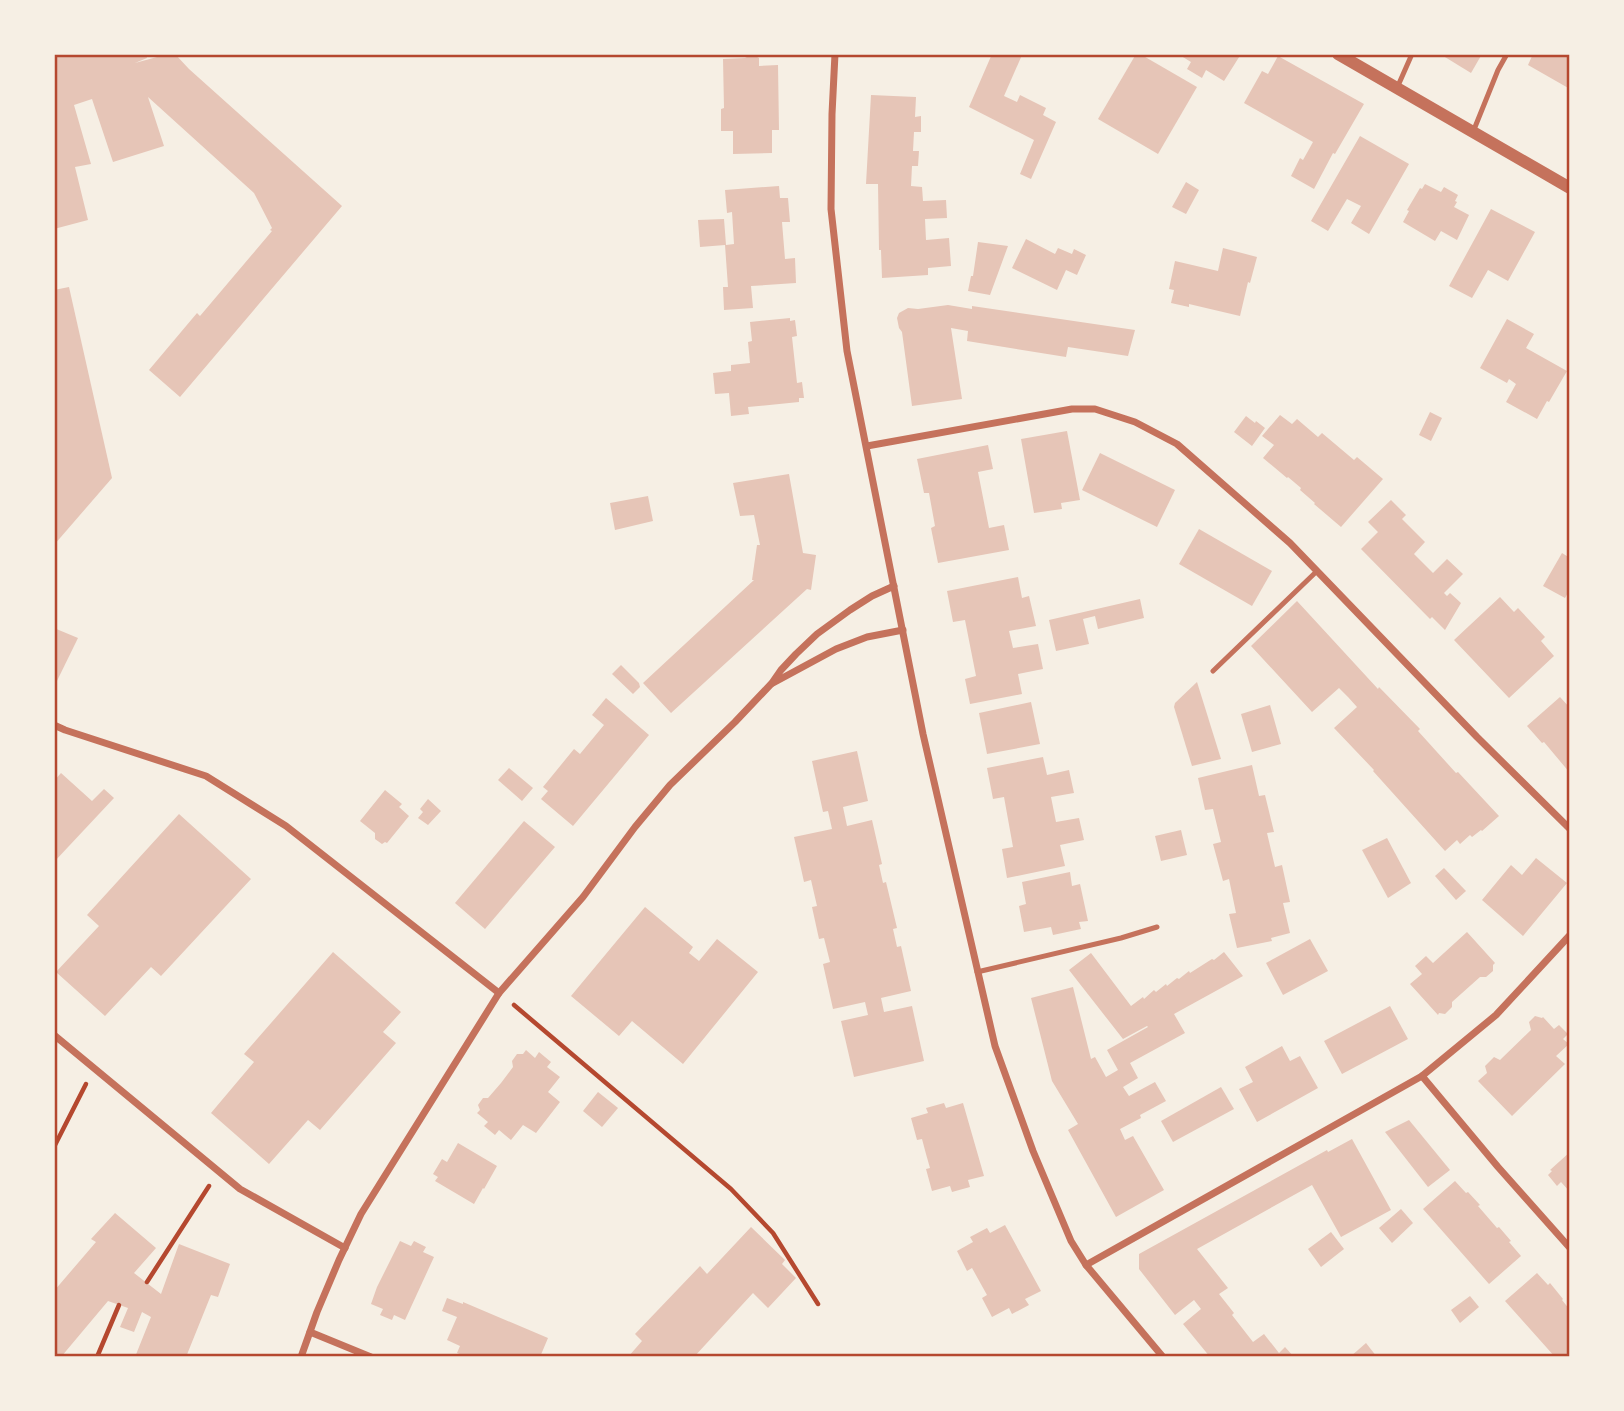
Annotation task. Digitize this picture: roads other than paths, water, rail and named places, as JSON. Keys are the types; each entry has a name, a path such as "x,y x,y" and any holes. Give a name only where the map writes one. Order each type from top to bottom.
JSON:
{"street":[{"path":"835,54 831,209 847,351 937,797 995,1046 1033,1152 1072,1241 1086,1265 1163,1357"},
{"path":"1338,54 1570,188"},
{"path":"867,446 1072,409 1095,409 1135,422 1177,444 1290,543 1570,829"},
{"path":"301,1357 317,1312 361,1214 499,993 583,897 670,785 772,684 781,670 817,634 872,596 894,586"},
{"path":"772,684 836,649 867,637 903,630"},
{"path":"54,725 206,776 286,826 499,993"},
{"path":"1086,1265 1422,1076 1496,1015 1570,935"},
{"path":"54,1035 240,1189 345,1248"},
{"path":"1422,1076 1570,1248"},
{"path":"310,1332 371,1357"}],"lane":[{"path":"1397,88 1412,54"},
{"path":"1473,132 1507,54"},
{"path":"1213,671 1317,571"},
{"path":"977,972 1157,928"}]}
